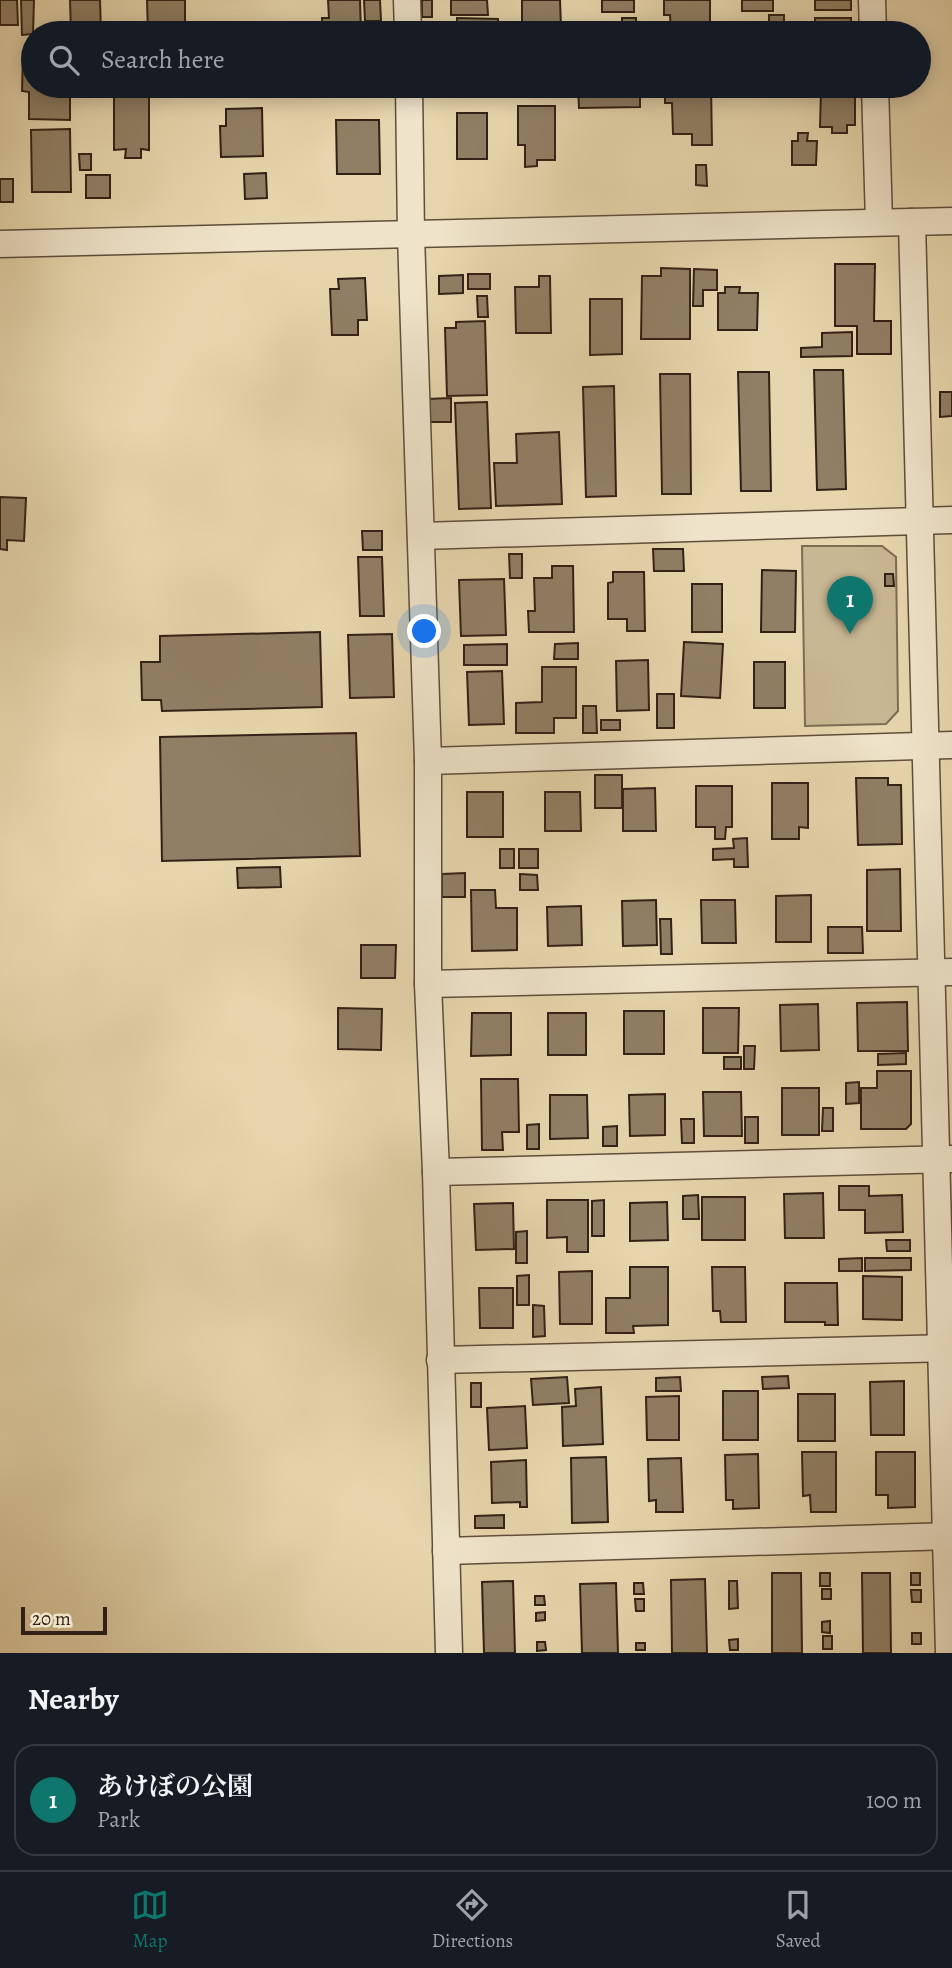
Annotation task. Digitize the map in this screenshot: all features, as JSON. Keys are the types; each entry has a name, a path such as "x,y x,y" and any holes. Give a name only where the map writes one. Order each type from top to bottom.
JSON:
{"street":[{"path":"407,0 408,21"},
{"path":"872,0 873,21"},
{"path":"408,98 428,761 428,984 449,1653"},
{"path":"875,98 879,222"},
{"path":"0,244 952,221"},
{"path":"912,222 924,746 942,972 949,1653"},
{"path":"421,536 952,520"},
{"path":"428,761 952,745"},
{"path":"428,984 942,972"},
{"path":"436,1172 944,1159"},
{"path":"440,1360 946,1348"},
{"path":"446,1550 949,1536"}],"shaded area":[{"path":"802,546 882,546 896,557 898,711 886,724 805,726"}],"building":[{"path":"0,0 17,0 18,25 0,25"},
{"path":"21,0 34,0 33,21 22,21"},
{"path":"70,0 100,0 101,21 71,21"},
{"path":"147,0 185,0 185,21 148,21"},
{"path":"328,0 360,0 361,21 322,21 322,18 329,18"},
{"path":"364,0 380,0 381,21 365,21"},
{"path":"422,0 432,0 432,17 422,17"},
{"path":"451,0 487,0 488,15 451,15"},
{"path":"522,0 560,0 561,21 522,21"},
{"path":"602,0 634,0 634,12 602,12"},
{"path":"664,0 710,0 710,21 670,21 670,15 664,15"},
{"path":"742,0 773,0 773,11 742,11"},
{"path":"815,0 851,0 851,10 815,10"},
{"path":"769,15 784,15 784,21 769,21"},
{"path":"457,18 498,19 498,21 457,21"},
{"path":"622,18 636,18 636,21 622,21"},
{"path":"815,18 851,18 851,21 815,21"},
{"path":"29,98 70,98 70,120 29,119"},
{"path":"114,98 149,98 149,150 141,149 141,158 125,158 126,149 114,150"},
{"path":"579,98 640,98 640,107 579,108"},
{"path":"665,98 711,98 712,145 692,145 692,134 673,134 672,103 665,103"},
{"path":"821,98 855,98 855,125 847,125 847,133 832,133 832,127 820,127"},
{"path":"518,106 555,106 555,160 537,160 537,166 525,167 525,145 518,145"},
{"path":"262,108 263,156 221,157 220,126 226,126 226,109"},
{"path":"457,113 487,113 487,159 457,159"},
{"path":"336,120 379,120 380,174 337,174"},
{"path":"70,129 71,192 32,192 31,130"},
{"path":"798,133 808,133 807,141 817,141 816,165 792,165 792,141 798,141"},
{"path":"79,154 91,154 91,170 80,170"},
{"path":"696,165 706,165 707,186 696,185"},
{"path":"266,173 267,198 245,199 244,174"},
{"path":"86,175 110,175 110,198 86,198"},
{"path":"0,179 13,179 13,202 0,202"},
{"path":"835,264 875,264 874,321 891,321 891,354 857,354 857,326 835,326"},
{"path":"661,268 690,269 690,339 641,339 642,276 661,276"},
{"path":"694,269 717,270 717,290 703,290 703,306 693,306"},
{"path":"468,274 490,274 490,289 468,289"},
{"path":"463,275 463,293 439,294 439,276"},
{"path":"539,276 550,276 551,333 516,333 515,287 539,287"},
{"path":"365,278 367,320 358,320 358,335 332,335 330,289 339,289 338,279"},
{"path":"725,287 740,287 739,293 758,293 757,330 718,330 718,293 725,293"},
{"path":"477,296 487,296 488,317 478,317"},
{"path":"590,299 622,299 622,354 590,355"},
{"path":"485,321 487,395 447,396 445,328 456,328 456,322"},
{"path":"852,332 852,356 801,357 801,348 822,347 822,333"},
{"path":"814,370 843,370 846,489 817,490"},
{"path":"738,372 769,372 771,491 741,491"},
{"path":"660,374 690,374 691,494 662,494"},
{"path":"614,386 616,496 586,497 583,387"},
{"path":"940,392 952,392 952,416 940,417"},
{"path":"451,398 451,422 427,422 426,399"},
{"path":"487,402 491,508 459,509 455,403"},
{"path":"559,432 562,504 496,506 494,463 517,463 516,434"},
{"path":"0,497 26,498 24,541 7,540 7,550 0,549"},
{"path":"362,531 382,531 382,550 363,550"},
{"path":"653,549 683,549 684,571 654,571"},
{"path":"509,554 522,554 522,578 510,578"},
{"path":"358,557 382,557 384,616 360,616"},
{"path":"552,566 573,566 574,632 529,632 528,611 535,611 534,578 552,578"},
{"path":"762,570 796,571 795,632 761,632"},
{"path":"613,572 644,572 645,631 627,631 627,619 608,619 608,583 613,582"},
{"path":"885,574 893,574 894,586 885,586"},
{"path":"504,579 506,635 461,636 459,580"},
{"path":"692,584 722,584 722,632 692,632"},
{"path":"320,632 322,707 162,711 161,700 142,700 141,662 160,662 160,636"},
{"path":"392,634 394,697 350,698 348,635"},
{"path":"684,642 723,644 720,698 681,696"},
{"path":"578,643 578,659 554,659 555,644"},
{"path":"507,644 507,665 464,665 464,645"},
{"path":"648,660 649,710 617,711 616,661"},
{"path":"754,662 785,662 785,708 754,708"},
{"path":"542,667 576,667 576,718 554,718 554,733 516,733 516,703 542,702"},
{"path":"502,671 504,724 469,725 467,672"},
{"path":"657,694 674,694 674,728 657,728"},
{"path":"583,706 596,706 597,733 583,733"},
{"path":"601,720 620,720 620,730 601,730"},
{"path":"356,733 360,856 162,861 160,737"},
{"path":"595,775 622,775 622,808 595,808"},
{"path":"856,778 888,778 888,785 901,785 902,844 858,845"},
{"path":"772,783 808,783 808,828 799,827 799,839 772,839"},
{"path":"696,786 732,786 732,827 726,827 725,839 715,839 715,827 696,827"},
{"path":"655,788 656,831 623,831 623,789"},
{"path":"467,792 503,792 503,837 467,837"},
{"path":"545,792 580,792 581,831 545,831"},
{"path":"747,838 748,867 734,867 734,859 713,860 713,849 734,848 733,839"},
{"path":"500,849 514,849 514,868 500,868"},
{"path":"519,849 538,849 538,868 519,868"},
{"path":"280,867 281,887 238,888 237,868"},
{"path":"900,869 901,931 867,931 867,870"},
{"path":"465,873 465,897 442,897 442,874"},
{"path":"520,874 537,875 538,890 520,890"},
{"path":"471,890 495,890 496,908 517,908 517,950 472,951"},
{"path":"811,895 811,942 776,942 776,896"},
{"path":"656,900 657,945 623,946 622,901"},
{"path":"701,900 735,900 736,943 702,943"},
{"path":"581,906 582,945 548,946 547,907"},
{"path":"660,919 671,919 672,954 661,954"},
{"path":"828,927 862,927 863,953 828,953"},
{"path":"361,945 396,945 395,978 361,978"},
{"path":"907,1002 908,1051 858,1051 857,1003"},
{"path":"818,1004 819,1050 781,1051 780,1005"},
{"path":"338,1008 382,1009 381,1050 338,1049"},
{"path":"703,1008 739,1008 738,1053 703,1053"},
{"path":"624,1011 664,1011 664,1054 624,1054"},
{"path":"472,1013 511,1013 511,1055 471,1056"},
{"path":"548,1013 586,1013 586,1055 548,1055"},
{"path":"744,1046 755,1046 754,1069 744,1069"},
{"path":"906,1053 906,1064 878,1065 878,1054"},
{"path":"724,1057 741,1057 741,1069 724,1069"},
{"path":"877,1071 911,1071 911,1124 906,1129 861,1129 861,1088 877,1088"},
{"path":"481,1079 518,1079 519,1132 502,1132 503,1150 482,1150"},
{"path":"859,1082 859,1103 846,1104 846,1083"},
{"path":"782,1088 819,1088 819,1135 782,1135"},
{"path":"703,1092 741,1092 742,1136 704,1136"},
{"path":"665,1094 665,1135 630,1136 629,1095"},
{"path":"550,1095 587,1095 588,1138 550,1139"},
{"path":"823,1108 833,1108 833,1131 822,1131"},
{"path":"745,1117 758,1117 758,1143 745,1143"},
{"path":"681,1119 694,1119 694,1143 682,1143"},
{"path":"539,1124 539,1149 527,1149 527,1125"},
{"path":"617,1126 617,1146 603,1146 603,1127"},
{"path":"839,1186 869,1186 869,1196 902,1195 903,1232 865,1233 865,1210 839,1210"},
{"path":"823,1193 824,1238 785,1238 784,1194"},
{"path":"698,1195 699,1219 683,1219 683,1196"},
{"path":"702,1197 745,1197 745,1240 702,1240"},
{"path":"547,1200 588,1200 588,1252 567,1252 567,1237 547,1238"},
{"path":"604,1200 604,1236 592,1236 592,1201"},
{"path":"667,1202 668,1240 630,1241 630,1203"},
{"path":"513,1203 514,1249 476,1250 474,1204"},
{"path":"527,1231 527,1263 516,1263 516,1232"},
{"path":"886,1240 910,1240 910,1251 887,1251"},
{"path":"862,1258 862,1271 839,1271 839,1259"},
{"path":"865,1258 911,1258 911,1270 865,1271"},
{"path":"630,1267 668,1267 668,1325 633,1326 634,1333 606,1333 606,1298 630,1298"},
{"path":"712,1267 745,1267 746,1322 721,1322 720,1311 713,1311"},
{"path":"592,1271 592,1324 560,1324 559,1272"},
{"path":"529,1275 529,1305 517,1305 517,1276"},
{"path":"863,1276 902,1277 902,1320 863,1319"},
{"path":"785,1283 837,1283 838,1325 825,1325 825,1322 785,1322"},
{"path":"479,1288 513,1288 513,1328 480,1328"},
{"path":"533,1305 544,1306 545,1336 533,1337"},
{"path":"788,1376 789,1388 763,1389 762,1377"},
{"path":"567,1377 569,1403 533,1405 531,1379"},
{"path":"680,1377 681,1391 656,1391 656,1378"},
{"path":"904,1381 904,1435 871,1435 870,1382"},
{"path":"471,1383 481,1383 481,1407 471,1407"},
{"path":"601,1387 603,1444 563,1446 562,1407 576,1406 575,1389"},
{"path":"723,1391 758,1391 758,1440 723,1440"},
{"path":"798,1394 835,1394 835,1441 798,1441"},
{"path":"679,1396 679,1440 647,1440 646,1397"},
{"path":"525,1406 527,1448 489,1450 487,1408"},
{"path":"802,1452 836,1452 836,1512 811,1512 810,1495 803,1496"},
{"path":"876,1452 915,1452 915,1507 888,1508 888,1495 876,1495"},
{"path":"758,1454 759,1508 733,1509 733,1500 726,1500 725,1455"},
{"path":"606,1457 608,1522 572,1523 571,1458"},
{"path":"681,1458 683,1512 656,1512 656,1500 649,1501 648,1459"},
{"path":"526,1460 527,1507 520,1507 520,1502 492,1503 491,1462"},
{"path":"504,1515 504,1528 475,1528 475,1516"},
{"path":"772,1573 801,1573 802,1653 772,1653"},
{"path":"820,1573 830,1573 830,1586 820,1586"},
{"path":"862,1573 890,1573 891,1653 863,1653"},
{"path":"911,1573 920,1573 920,1585 911,1585"},
{"path":"705,1579 707,1653 672,1653 671,1580"},
{"path":"513,1581 515,1653 484,1653 482,1582"},
{"path":"729,1581 737,1581 738,1608 729,1609"},
{"path":"616,1583 618,1653 582,1653 580,1584"},
{"path":"634,1583 643,1583 644,1594 634,1594"},
{"path":"822,1589 831,1589 831,1599 822,1599"},
{"path":"911,1590 921,1590 921,1602 912,1602"},
{"path":"535,1596 544,1596 545,1605 535,1605"},
{"path":"635,1599 644,1599 644,1611 636,1611"},
{"path":"545,1612 545,1620 536,1621 536,1613"},
{"path":"830,1621 830,1633 822,1632 822,1622"},
{"path":"912,1633 921,1633 921,1644 912,1644"},
{"path":"823,1636 832,1636 832,1649 823,1649"},
{"path":"738,1639 738,1650 730,1650 729,1640"},
{"path":"537,1642 545,1642 546,1650 537,1651"},
{"path":"636,1643 645,1643 645,1650 636,1650"}],"place":[{"name":"あけぼの公園","path":"850,634"}]}
